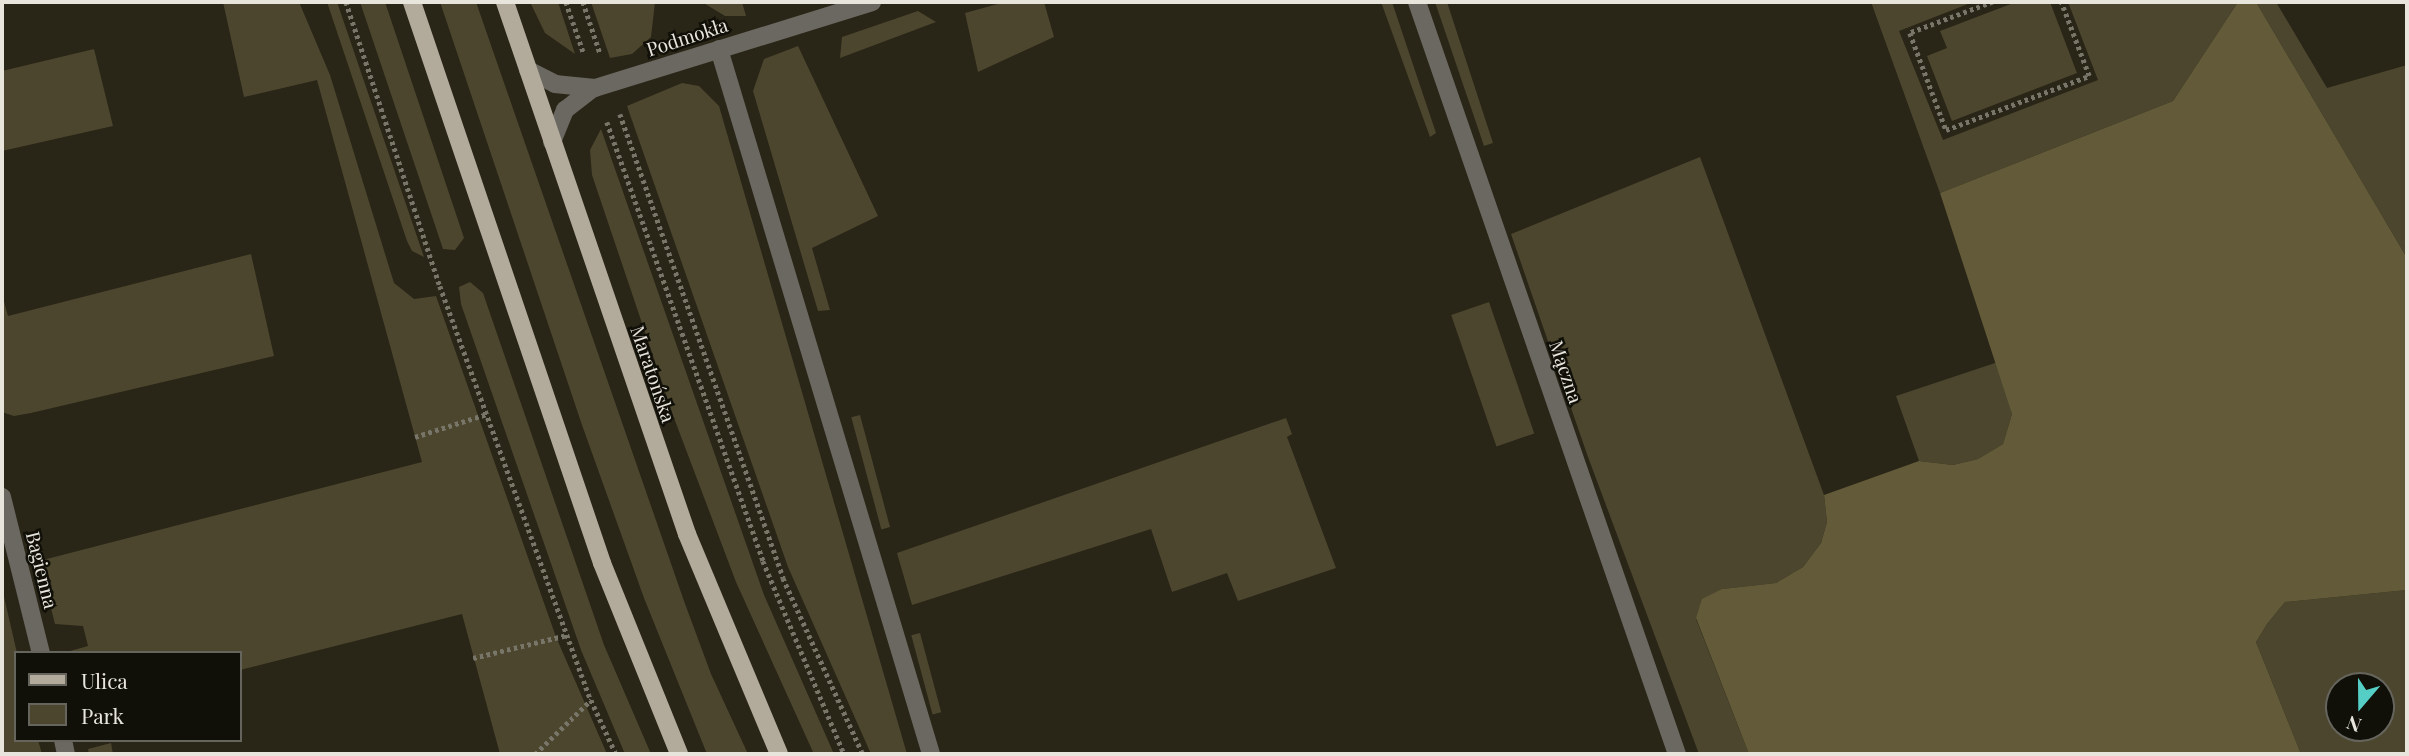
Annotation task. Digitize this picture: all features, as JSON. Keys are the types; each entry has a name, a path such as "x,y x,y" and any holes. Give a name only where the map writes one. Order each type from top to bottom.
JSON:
{"main road":[{"path":"412,2 602,563 678,754"},
{"name":"Maratońska","path":"505,2 687,534 779,754"}],"street":[{"name":"Podmokła","path":"552,142 565,110 602,86 872,2"},
{"name":"Mączna","path":"1417,2 1676,754"},
{"path":"719,48 931,754"},
{"name":"Podmokła","path":"528,70 555,84 602,86"},
{"name":"Bagienna","path":"2,497 40,651"}],"path":[{"path":"346,2 487,414 591,700 616,754"},
{"path":"566,2 602,86 783,578 863,754"},
{"path":"583,2 602,86 763,561 844,754"},
{"path":"1993,2 1910,33 1946,130 2089,76 2061,2"},
{"path":"415,436 487,414"},
{"path":"473,658 567,635"},
{"path":"535,754 591,700"}],"green space":[{"path":"223,2 299,2 330,75 394,283 414,299 436,296 556,637 607,754 500,754 462,614 242,669 242,651 70,651 88,646 83,626 55,624 39,561 422,462 317,80 244,97"},
{"path":"327,2 337,2 424,257 412,251 407,241"},
{"path":"360,2 385,2 464,238 455,250 443,249"},
{"path":"440,2 476,2 684,601 711,674 748,754 707,754 644,598 582,425"},
{"path":"530,2 558,2 575,54 545,33"},
{"path":"591,2 655,2 651,37 632,54 610,58"},
{"path":"702,2 742,2 746,16 725,16"},
{"path":"1005,2 1044,2 1054,37 978,72 965,13"},
{"path":"1381,2 1392,2 1436,133 1430,137"},
{"path":"1435,2 1447,2 1493,143 1484,146"},
{"path":"1871,2 1973,2 1899,31 1943,140 2098,80 2068,2 2238,2 2173,101 1940,193"},
{"path":"2016,2 2050,2 2077,73 1952,121 1927,56 1947,48 1940,31"},
{"path":"2256,2 2276,2 2327,88 2407,65 2407,258"},
{"path":"918,11 936,22 840,58 842,37"},
{"path":"798,46 878,216 812,248 830,310 818,311 753,91 764,59"},
{"path":"94,49 113,126 2,151 2,71"},
{"path":"682,83 699,86 719,106 907,754 871,754 788,567 627,106"},
{"path":"601,129 764,595 834,754 813,752 736,582 674,418 592,175 590,150"},
{"path":"1700,157 1824,495 1827,522 1821,543 1803,567 1776,583 1722,589 1696,619 1749,754 1699,754 1588,457 1511,234"},
{"path":"251,254 274,356 31,413 14,416 2,412 2,294 8,316"},
{"path":"470,282 483,293 604,645 651,754 625,754 581,650 461,304 459,287"},
{"path":"1489,302 1534,433 1496,446 1451,315"},
{"path":"1998,362 2012,414 2003,444 1978,459 1953,465 1919,461 1896,396"},
{"path":"860,415 890,527 881,529 851,417"},
{"path":"1286,418 1292,434 1287,437 1336,568 1238,601 1227,573 1172,592 1151,529 912,605 897,553"},
{"path":"2,588 17,651 14,651 14,742 39,742 42,754 2,754"},
{"path":"2407,590 2407,754 2301,754 2256,642 2285,602"},
{"path":"920,633 941,712 933,715 911,635"},
{"path":"111,743 113,754 89,754 88,749"}],"shaded area":[{"path":"2238,2 2256,2 2407,258 2407,590 2285,602 2267,624 2256,642 2301,754 1749,754 1696,618 1702,599 1722,589 1776,583 1803,567 1821,543 1827,522 1824,495 1919,461 1953,465 1978,459 2003,444 2012,414 1940,193 2173,101"}]}
